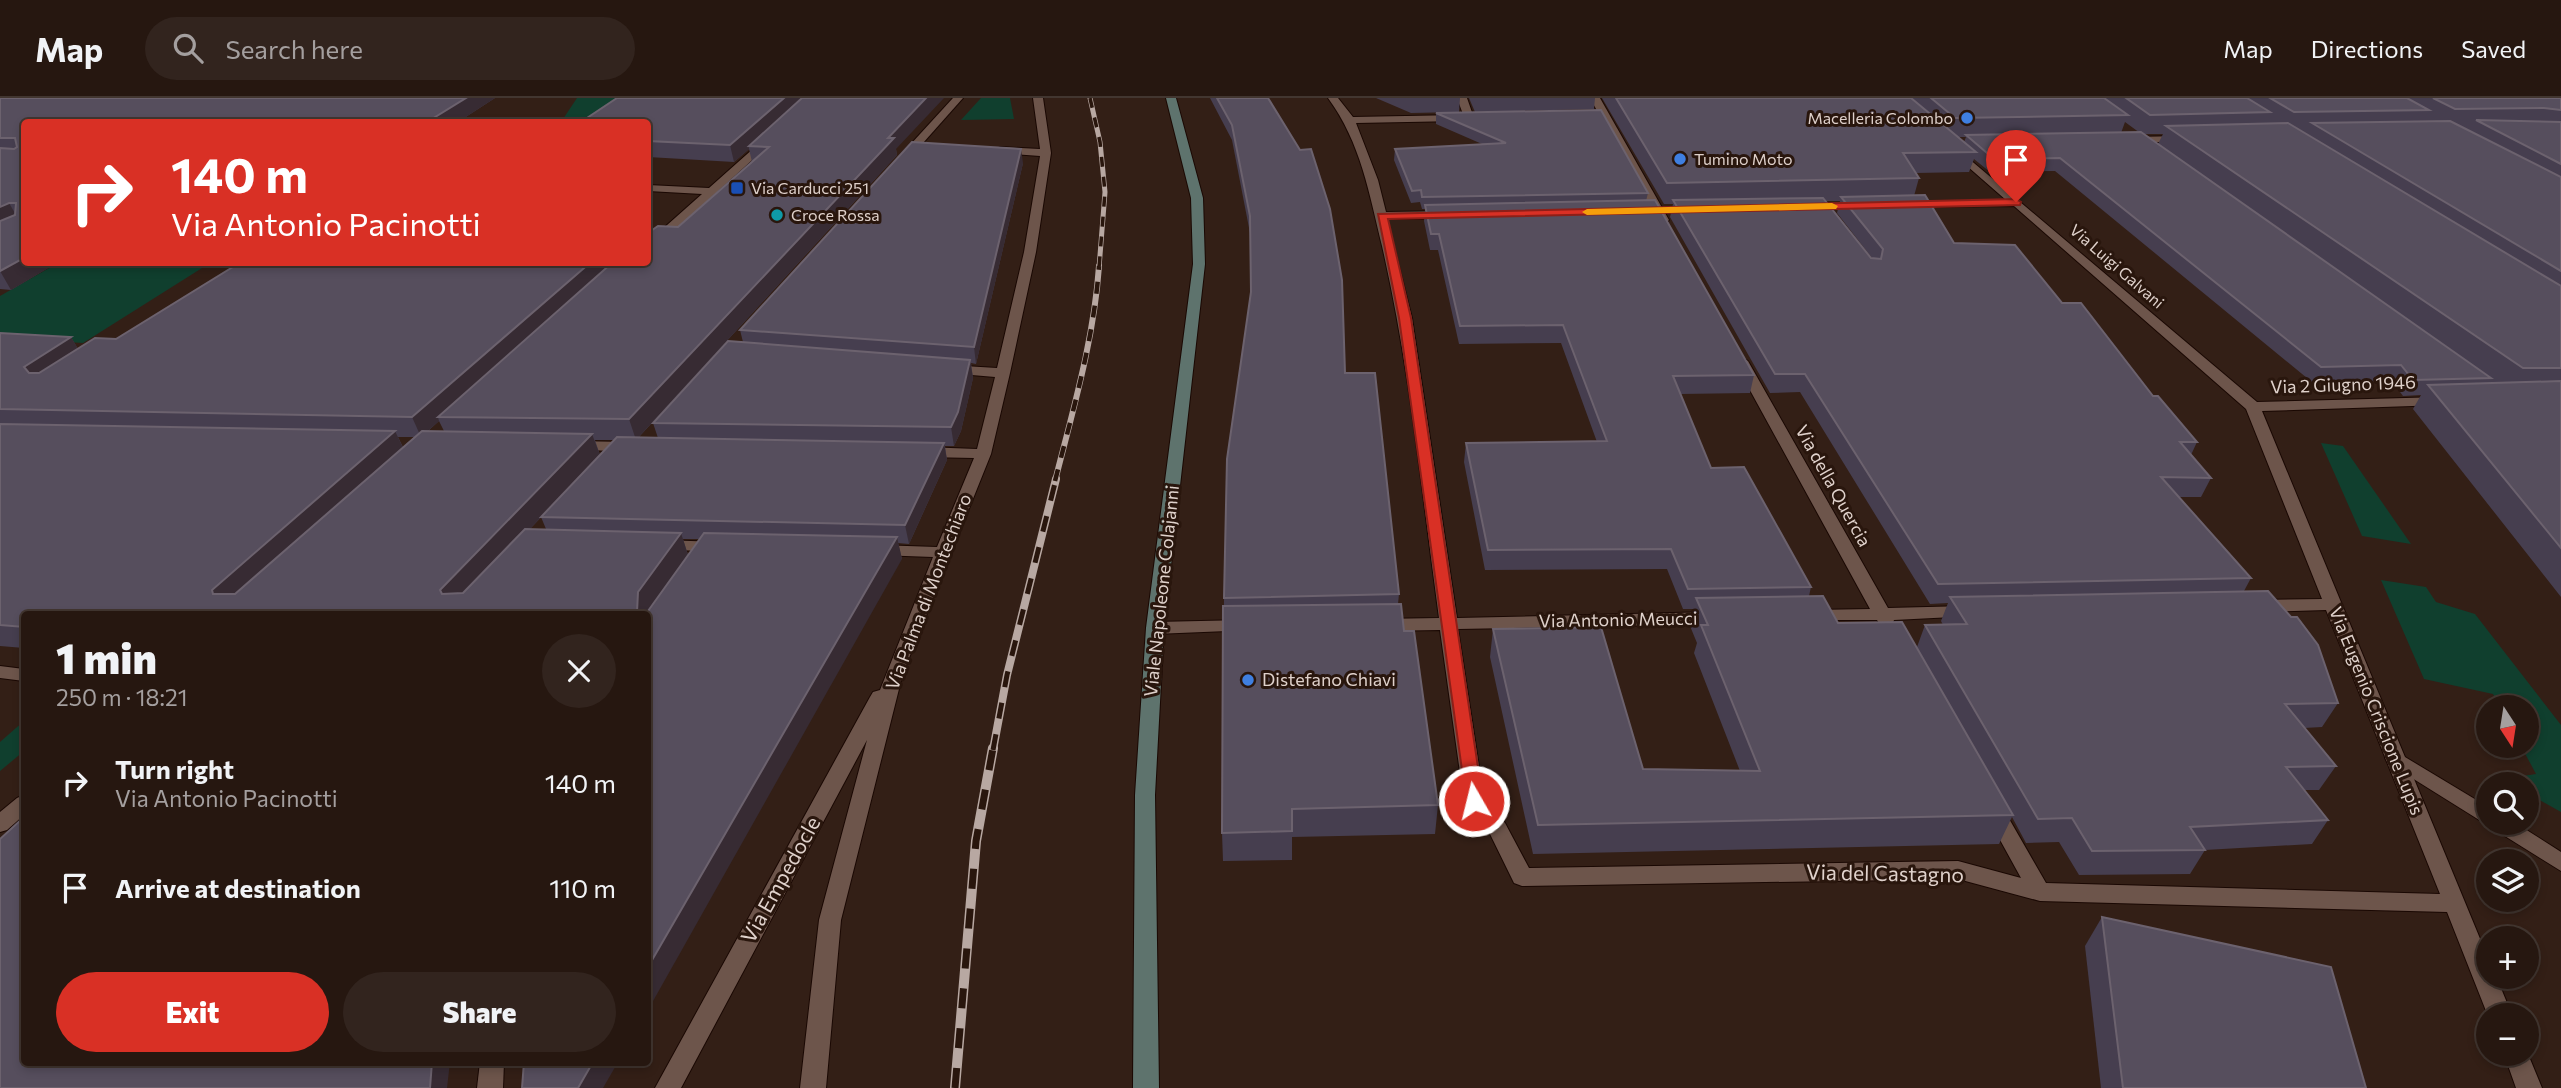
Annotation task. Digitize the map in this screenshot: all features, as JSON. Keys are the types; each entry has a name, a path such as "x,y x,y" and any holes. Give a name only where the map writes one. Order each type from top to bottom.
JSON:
{"street":[{"path":"897,166 922,145 958,98"},
{"name":"Via Palma di Montechiaro","path":"813,1088 830,920 894,673 983,454 1003,373 1030,252 1046,153 1038,98"},
{"name":"Viale Napoleone Colajanni","path":"1146,1088 1145,795 1155,628 1199,264 1197,198 1171,98"},
{"path":"1333,98 1350,120 1382,216 1405,318 1447,624"},
{"path":"1462,98 1469,118"},
{"path":"1595,98 1599,115 1671,234"},
{"path":"1350,120 1483,118"},
{"path":"2120,126 2162,156"},
{"path":"651,245 778,132"},
{"path":"2112,140 2192,139"},
{"name":"Via Luigi Galvani","path":"1953,143 2016,202 2253,407"},
{"path":"994,150 1046,153"},
{"path":"651,188 711,191"},
{"path":"1892,205 2016,202"},
{"path":"1382,216 1464,214"},
{"name":"Via della Quercia","path":"1730,341 1896,638"},
{"path":"934,368 1003,373"},
{"name":"Via 2 Giugno 1946","path":"2253,407 2462,401"},
{"name":"Via Eugenio Criscione Lupis","path":"2253,407 2495,1003"},
{"path":"564,446 642,447"},
{"path":"601,466 619,447"},
{"path":"901,452 983,454"},
{"path":"651,545 734,547"},
{"path":"691,567 706,546"},
{"path":"859,550 943,552"},
{"path":"2237,606 2332,604"},
{"path":"1801,616 1992,612"},
{"name":"Via Antonio Meucci","path":"1364,625 1733,617"},
{"name":"Via del Castagno","path":"1447,624 1474,801 1498,829 1522,877 1958,870 2040,892 2455,903"},
{"path":"1155,628 1266,626"},
{"path":"0,672 21,675"},
{"name":"Via Empedocle","path":"668,1088 894,673"},
{"path":"2395,758 2476,809"},
{"path":"1985,795 2040,892"},
{"path":"0,824 21,806"},
{"path":"2517,835 2561,863"},
{"path":"490,1088 492,1066"},
{"path":"2521,1066 2529,1088"}],"green space":[{"path":"577,98 627,98 598,119 563,119"},
{"path":"981,98 1010,98 1014,119 961,120"},
{"path":"53,266 205,266 83,343 0,338 0,296"},
{"path":"2321,443 2343,446 2411,544 2362,536"},
{"path":"2381,580 2426,587 2436,602 2475,614 2538,695 2494,695 2424,679"},
{"path":"2539,697 2561,725 2561,812 2539,800 2539,772 2535,772 2527,758 2539,758"},
{"path":"21,724 21,754 0,771 0,742"}],"building":[{"path":"0,98 466,98 432,119 21,119 21,260 0,271 0,221 15,215 16,203 0,207 0,148 17,147 15,138 0,138"},
{"path":"617,98 784,98 730,145 651,141 651,119 586,119"},
{"path":"802,98 926,98 888,138 894,138 629,419 438,417 608,266 651,266 651,231 658,226 678,227 769,147 749,146"},
{"path":"1217,98 1268,98 1300,150 1311,149 1330,209 1342,280 1345,373 1375,373 1399,594 1224,598 1227,459 1251,292 1250,216 1232,125"},
{"path":"1616,98 1911,98 1976,152 1903,153 1919,178 1667,183"},
{"path":"1931,98 2104,98 2128,115 1955,118"},
{"path":"2126,98 2247,98 2270,112 2150,115"},
{"path":"2270,98 2407,98 2429,110 2294,112"},
{"path":"2433,98 2561,98 2561,110 2455,109"},
{"path":"1601,110 1648,193 1422,197 1421,190 1412,191 1395,149 1506,143 1436,113"},
{"path":"2476,120 2561,122 2561,164"},
{"path":"2450,121 2561,177 2561,271 2312,123"},
{"path":"2288,123 2561,286 2561,368 2523,368 2166,126"},
{"path":"2141,132 2491,378 2413,380 2401,365 2321,367 2060,158 1994,159 1966,135"},
{"path":"912,142 1021,149 974,347 740,330"},
{"path":"1925,195 1954,243 2015,245 2062,303 2081,303 2153,396 2158,396 2197,442 2180,442 2211,478 2161,477 2251,578 1938,584 1805,374 1775,374 1673,200 1823,198 1871,258 1881,259 1883,249 1841,197"},
{"path":"1655,200 1754,375 1673,376 1711,468 1744,467 1811,587 1688,589 1671,549 1488,550 1466,443 1607,441 1563,325 1460,326 1439,234 1431,234 1425,205"},
{"path":"235,266 586,266 412,417 0,409 0,333 71,337 24,367 29,373 39,373 95,338 116,339"},
{"path":"728,341 970,360 958,412 951,427 653,423"},
{"path":"2561,381 2561,548 2428,385"},
{"path":"0,424 395,431 212,590 213,594 235,594 422,431 592,434 440,590 442,594 463,593 525,529 681,533 638,592 637,611 21,611 21,627 0,625"},
{"path":"617,437 944,443 905,525 541,517"},
{"path":"704,533 897,537 651,962 651,611 648,611"},
{"path":"2268,591 2291,617 2297,617 2318,645 2338,703 2285,704 2336,766 2286,767 2328,820 2190,827 2205,850 2092,851 2072,818 2038,819 1925,625 1967,624 1950,597"},
{"path":"1823,596 1838,623 1902,622 2013,815 1538,825 1493,629 1601,627 1643,769 1760,771 1701,625 1708,625 1696,598"},
{"path":"1401,604 1404,631 1414,631 1438,805 1292,809 1292,831 1222,833 1223,606"},
{"path":"21,820 21,1066 432,1066 430,1088 0,1088 0,839"},
{"path":"2102,917 2331,967 2366,1088 2123,1088"},
{"path":"524,1066 591,1066 578,1088 522,1088"}],"railway":[{"path":"1090,98 1100,142 1105,192 1099,268"},
{"path":"1055,481 1088,347 1099,266"},
{"path":"993,750 1007,675 1056,479"},
{"path":"955,1088 976,841 993,748"}],"slow traffic":[{"path":"1587,212 1832,206"}],"place":[{"name":"Macelleria Colombo","path":"1967,118"},
{"name":"Tumino Moto","path":"1680,159"},
{"name":"Via Carducci 251","path":"737,188"},
{"name":"Croce Rossa","path":"777,215"},
{"name":"Distefano Chiavi","path":"1248,680"}],"route":[{"path":"1474,801 1405,318 1382,216 2016,202"}]}
